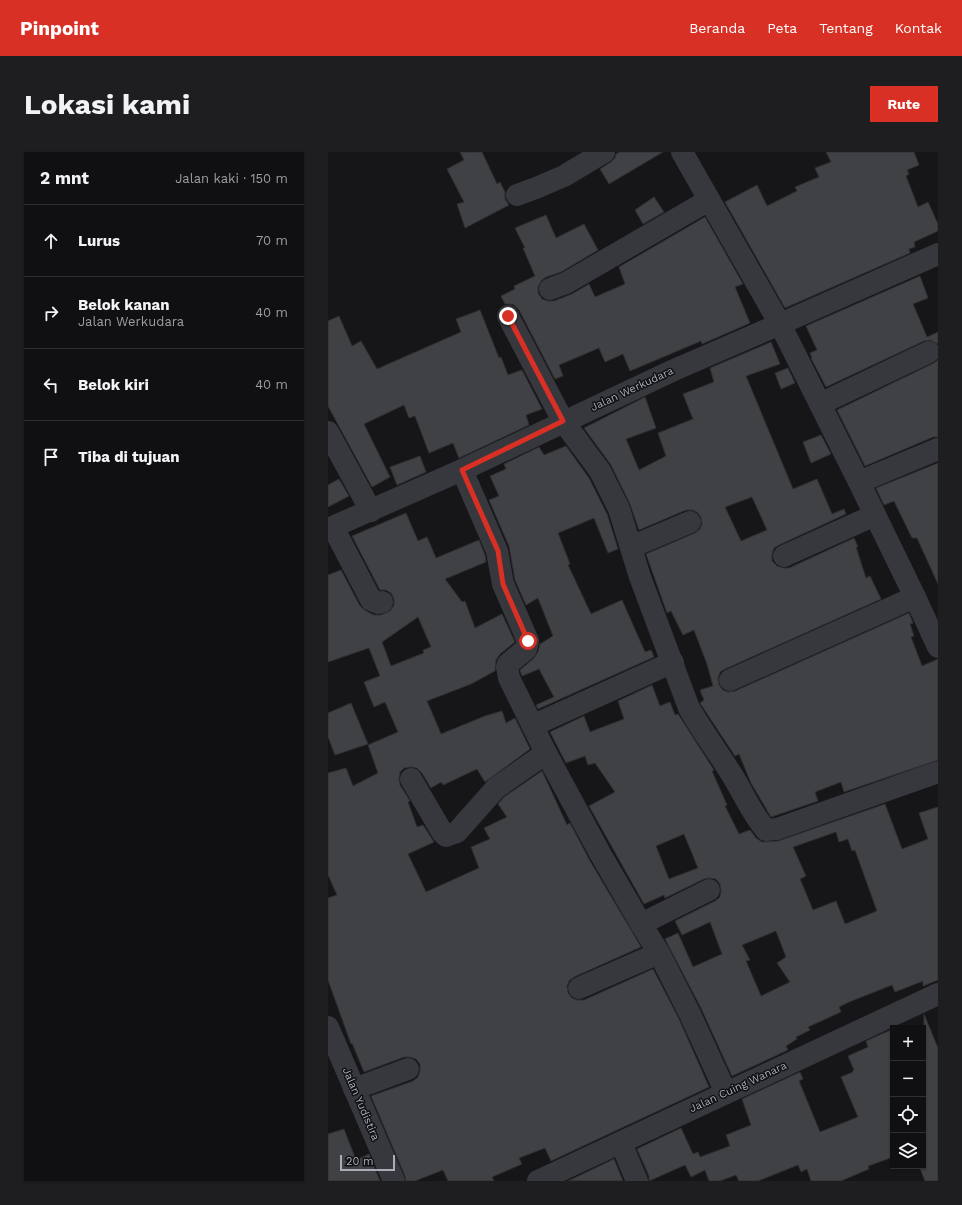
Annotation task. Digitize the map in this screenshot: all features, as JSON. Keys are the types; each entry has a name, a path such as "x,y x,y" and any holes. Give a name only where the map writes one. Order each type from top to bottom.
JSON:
{"street":[{"path":"517,195 564,176 604,152"},
{"path":"682,152 780,324 859,482 938,646"},
{"path":"550,289 566,283 709,200"},
{"name":"Jalan Werkudara","path":"330,528 462,470 563,421 674,370 938,254"},
{"path":"508,316 563,421 600,471 619,509 640,577 689,708 700,727 724,761 758,821 766,830 777,829 938,772"},
{"path":"820,404 929,352"},
{"path":"328,432 371,511"},
{"path":"859,482 938,449"},
{"path":"462,470 498,551 503,584 528,639 527,646 508,664 507,667 509,678 534,725 546,753 601,855 659,953 690,1014 726,1093"},
{"path":"784,556 875,515"},
{"path":"631,547 690,522"},
{"path":"330,528 370,600 378,603 382,602"},
{"path":"730,680 915,597"},
{"path":"534,725 673,662"},
{"path":"411,779 442,832 446,836 456,832 496,788 546,753"},
{"path":"641,924 709,890"},
{"path":"579,988 659,953"},
{"name":"Jalan Cuing Wanara","path":"538,1181 938,994"},
{"name":"Jalan Yudistira","path":"328,1027 394,1181"},
{"path":"354,1088 408,1069"},
{"path":"621,1143 637,1181"}],"building":[{"path":"460,152 482,152 497,184 500,182 505,192 505,199 509,205 465,228 457,204 464,202 447,169 464,160"},
{"path":"620,152 663,152 609,184 600,169 611,162 615,158 616,154"},
{"path":"826,152 914,152 919,165 907,170 909,174 906,176 918,207 928,202 938,224 938,231 914,242 915,247 909,249 910,253 785,308 725,202 757,185 767,206 797,191 795,187 819,177 815,168 831,162"},
{"path":"654,197 664,212 643,224 635,210"},
{"path":"546,215 556,238 584,224 598,250 561,272 546,277 541,281 538,287 538,293 542,299 554,301 572,294 589,284 595,297 625,284 619,267 705,217 743,284 735,287 750,323 702,344 701,341 630,371 623,354 605,362 599,348 559,365 563,376 555,379 519,310 514,305 505,304 501,296 515,289 514,286 535,276 523,248 525,248 515,228"},
{"path":"920,276 928,298 913,304 927,337 938,332 938,344 930,340 924,341 826,387 811,358 810,353 817,350 806,326"},
{"path":"480,310 499,358 501,357 508,375 522,370 542,409 526,415 529,425 459,458 453,443 429,453 415,416 409,418 404,405 364,424 390,477 372,487 328,406 328,321 339,316 352,346 361,341 377,369 461,332 456,319"},
{"path":"771,342 780,364 746,376 793,489 817,479 832,514 844,509 846,514 774,548 772,561 777,566 789,568 854,538 858,547 856,547 866,578 870,576 881,599 725,669 720,672 718,678 719,685 723,690 728,692 735,691 909,613 913,623 910,624 914,636 911,637 922,666 938,659 938,760 844,792 841,782 815,792 818,801 771,817 751,783 739,754 735,756 700,703 704,700 700,690 713,686 707,664 694,630 683,635 671,611 667,613 646,554 695,533 700,529 702,524 701,517 697,512 686,510 639,530 630,504 611,465 584,428 645,397 656,428 626,439 639,470 666,456 658,433 693,419 683,394 714,382 710,368","holes":["752,497 767,530 741,541 725,507"]},
{"path":"938,360 938,437 933,437 865,466 837,410"},
{"path":"788,368 795,383 781,389 775,373"},
{"path":"821,435 831,454 811,463 803,442"},
{"path":"566,446 589,478 607,514 618,549 608,553 594,518 558,533 570,564 568,565 591,614 622,600 645,652 651,650 654,657 538,709 536,705 554,697 539,669 522,676 520,670 534,658 538,652 540,644 553,636 538,598 526,605 515,580 509,546 489,500 499,496 490,476 506,469 504,464 539,447 544,455"},
{"path":"420,456 426,472 397,485 390,467"},
{"path":"938,463 938,584 917,538 912,538 894,501 884,505 876,488"},
{"path":"339,479 349,496 328,507 328,485"},
{"path":"406,513 418,541 427,537 436,558 479,540 486,562 445,579 462,602 465,601 475,628 502,614 515,642 500,654 496,660 495,671 471,684 427,701 441,734 485,716 502,711 506,723 515,718 530,749 485,782 477,769 443,785 441,782 431,788 422,773 417,768 404,768 400,772 400,785 410,801 408,802 417,827 423,825 434,842 408,854 426,892 479,868 471,847 490,839 484,828 507,817 498,804 504,797 542,771 567,825 570,823 590,861 641,947 574,977 569,981 567,986 568,993 572,998 584,1000 653,969 679,1019 709,1087 551,1161 545,1148 519,1158 522,1164 492,1177 494,1181 448,1181 443,1170 415,1181 406,1181 371,1096 413,1081 418,1077 420,1064 416,1059 404,1057 364,1072 352,1043 351,1044 328,980 328,898 337,895 328,875 328,773 346,768 353,786 378,773 368,745 398,732 385,702 374,707 364,682 380,676 369,648 328,662 328,575 341,570 360,606 374,615 381,615 390,611 394,605 394,599 391,593 386,590 380,590 352,536","holes":["418,617 431,647 423,650 424,653 391,666 382,642"]},
{"path":"652,685 660,706 670,702 675,715 678,714 714,770 712,771 727,805 725,806 739,834 750,830 756,838 762,842 778,841 885,804 902,849 928,839 919,813 938,807 938,980 923,986 923,981 895,992 892,985 849,1002 839,1007 841,1012 808,1027 810,1030 796,1037 797,1039 786,1046 788,1050 732,1076 701,1008 665,939 678,933 693,967 722,954 710,922 682,935 675,921 720,897 720,884 716,879 704,879 665,898 664,895 644,904 589,806 615,792 595,763 588,765 585,756 566,763 550,732 584,716 590,732 624,719 618,701","holes":["836,832 839,842 848,839 852,851 855,850 877,911 845,924 836,901 813,910 800,879 806,876 793,847","684,834 698,868 669,879 656,846","776,931 786,957 777,963 790,982 761,996 746,961 750,960 742,945"]},
{"path":"351,703 368,744 335,755 328,737 328,713"},
{"path":"924,1014 938,1048 938,1181 925,1181 920,1169 926,1169 926,1025 924,1025"},
{"path":"890,1030 890,1158 868,1166 869,1169 841,1181 811,1181 807,1169 801,1172 798,1165 758,1181 739,1181 736,1175 720,1181 709,1181 705,1170 691,1177 685,1165 649,1181 649,1176 637,1149 681,1128 693,1154 698,1152 700,1157 730,1146 726,1135 751,1125 742,1099 800,1072 803,1079 799,1081 820,1132 858,1117 841,1077 853,1072 854,1070 848,1056 868,1047 866,1041"},
{"path":"344,1129 356,1160 369,1154 380,1181 328,1181 328,1134"},
{"path":"614,1159 623,1181 568,1181"}],"route":[{"path":"508,316 563,421 462,470 498,551 503,584 528,641"}]}
